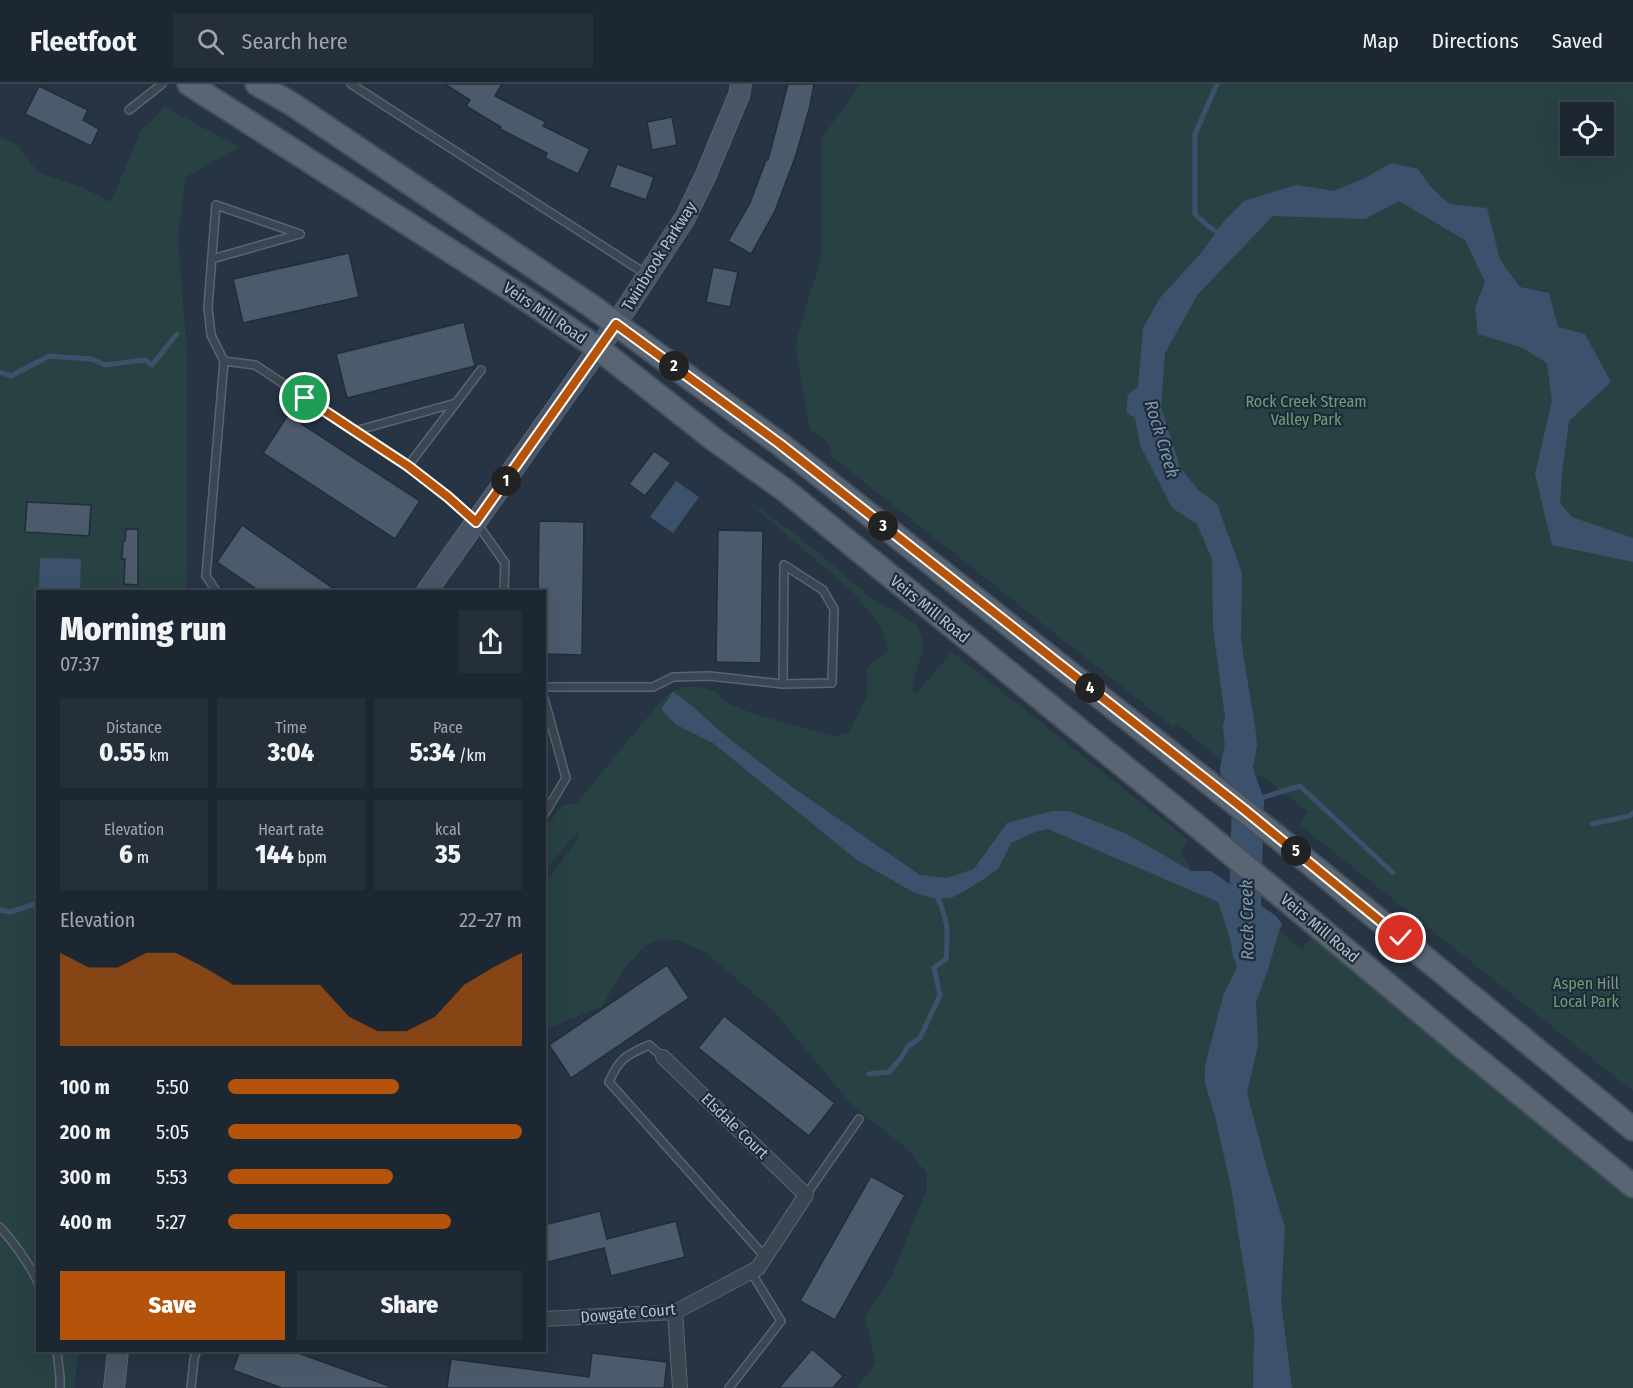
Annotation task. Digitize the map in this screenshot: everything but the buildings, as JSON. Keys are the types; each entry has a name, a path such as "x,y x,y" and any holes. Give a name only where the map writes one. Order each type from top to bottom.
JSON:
{"main road":[{"name":"Veirs Mill Road","path":"189,84 527,300 599,349 716,441 786,491 1207,834 1633,1186"},
{"name":"Veirs Mill Road","path":"257,84 292,104 590,305 780,444 1207,780 1633,1129"},
{"name":"Twinbrook Parkway","path":"428,590 599,349 685,218 740,95 741,84"},
{"path":"114,1388 118,1352"}],"street":[{"name":"Elsdale Court","path":"663,1057 806,1195"},
{"name":"Dowgate Court","path":"546,1319 675,1312 758,1268 806,1195"},
{"path":"675,1312 680,1388"}],"lane":[{"path":"129,110 162,84"},
{"path":"351,84 648,276"},
{"path":"212,259 300,234 216,205 208,307 211,335 224,361 206,576 215,590"},
{"path":"224,361 255,365 408,466 448,497 476,522 505,563 504,590"},
{"path":"408,466 481,370"},
{"path":"355,430 456,403"},
{"path":"546,687 653,687 673,677 710,676 783,684 832,683 834,609 823,590 784,565 783,684"},
{"path":"546,705 566,778 546,812"},
{"path":"663,1057 649,1045 642,1048 623,1058 615,1068 609,1082 765,1257"},
{"path":"806,1195 860,1119"},
{"path":"0,1227 11,1239 36,1278"},
{"path":"729,1388 781,1321 750,1272"},
{"path":"57,1352 60,1388"},
{"path":"191,1388 196,1352"}],"green space":[{"name":"Rock Creek Stream Valley Park","path":"860,84 1633,84 1633,1091 1300,825 1308,812 1262,776 1251,778 1252,768 1226,748 1225,763 1177,724 1173,727 830,455 831,445 810,429 795,345 822,254 822,138"},
{"path":"165,107 239,147 186,177 178,236 187,355 187,590 36,590 36,1352 79,1352 74,1388 0,1388 0,137 16,144 39,173 86,189 111,202 141,130"},
{"path":"744,498 793,532 874,600 915,623 922,636 923,650 914,677 915,695 952,652 1188,840 1181,850 1191,871 1173,861 1209,898 1218,902 1274,950 1279,931 1302,949 1312,937 1633,1195 1633,1388 857,1388 876,1363 865,1318 892,1275 927,1189 927,1174 909,1150 851,1104 773,1010 705,952 677,940 661,939 647,944 625,967 602,1006 546,1030 546,880 580,835 577,832 546,870 546,826 563,805 576,804 664,697 675,690 702,687 714,691 731,705 757,715 834,736 849,732 867,695 867,668 888,650 880,625 852,591"}],"water":[{"path":"1391,163 1418,169 1429,185 1449,204 1487,208 1500,260 1520,287 1549,293 1558,327 1585,334 1611,382 1569,421 1560,503 1572,517 1633,538 1633,562 1552,545 1535,474 1552,401 1547,363 1523,348 1478,334 1475,308 1485,282 1465,240 1399,201 1365,219 1273,216 1198,294 1165,353 1161,407 1180,467 1198,490 1217,504 1242,573 1241,640 1255,727 1251,777 1225,763 1227,731 1213,629 1212,559 1197,524 1172,508 1140,445 1135,418 1126,412 1128,394 1138,387 1143,328 1160,298 1202,252 1225,220 1244,201 1296,185 1334,191 1365,178"},
{"path":"676,481 699,497 673,533 650,517"},
{"path":"40,558 81,559 80,590 39,590"},
{"path":"673,692 792,787 920,875 947,878 974,869 1007,823 1052,811 1069,811 1127,834 1191,871 1211,871 1276,916 1282,924 1256,1002 1258,1045 1247,1093 1285,1228 1281,1302 1292,1388 1253,1388 1254,1332 1231,1187 1205,1083 1205,1066 1223,996 1237,967 1218,902 1048,829 1011,843 998,869 951,898 938,899 913,892 857,860 713,743 675,724 661,709"}],"waterway":[{"path":"1217,84 1195,134 1195,214 1222,235"},
{"path":"0,372 11,376 49,356 92,359 105,365 145,360 152,365 177,334"},
{"name":"Rock Creek","path":"1239,727 1241,745 1236,769 1248,802 1246,938"},
{"path":"1248,802 1300,786 1393,873"},
{"path":"1592,824 1629,816 1633,813"},
{"path":"869,1074 889,1072 908,1046 920,1038 940,995 934,968 946,959 947,935 946,922 938,899"},
{"path":"0,910 10,912 36,904"}],"route":[{"path":"305,398 408,466 476,522 616,324 780,444 1246,811 1401,938"}],"park label":[{"name":"Aspen Hill Local Park","path":"1586,992"}]}
